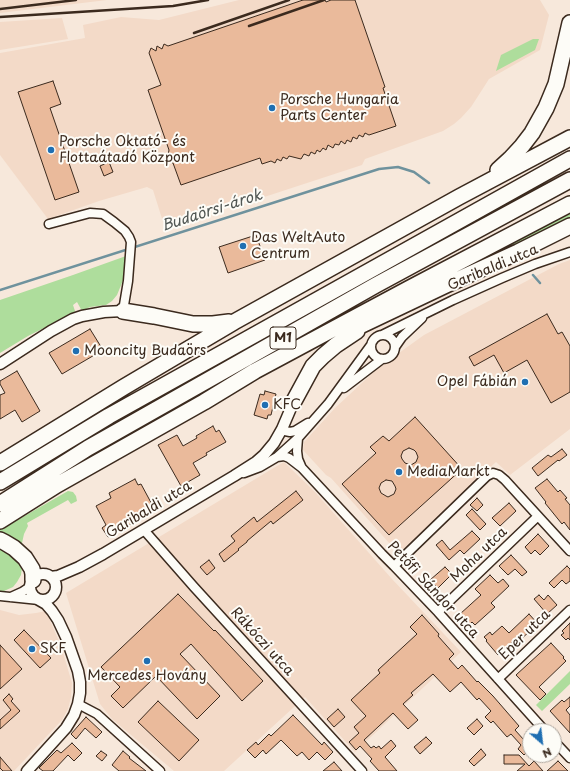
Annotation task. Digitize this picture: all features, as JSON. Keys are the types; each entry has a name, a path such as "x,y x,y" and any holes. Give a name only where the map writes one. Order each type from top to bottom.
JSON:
{"highway":[{"path":"459,197 498,171 522,146 532,133 546,108 556,84 570,23"},
{"path":"0,463 234,322 459,197 570,138"},
{"name":"M1","path":"0,482 109,416 570,159"},
{"name":"M1","path":"0,504 88,448 376,285 570,180"},
{"path":"0,521 81,472 262,368 570,204"},
{"path":"204,402 570,226"},
{"path":"518,252 570,236"},
{"path":"123,311 193,324 234,322"},
{"path":"294,401 313,366 323,356 336,345 378,318"},
{"path":"0,540 14,548 25,558 32,569 32,582"}],"street":[{"path":"0,364 51,331 73,319 104,312 123,311 128,281 131,242 125,231 103,214 90,213 49,224"},
{"name":"Garibaldi utca","path":"382,335 502,278 535,264 570,252"},
{"name":"Garibaldi utca","path":"395,346 402,337 429,312"},
{"path":"382,335 387,335 391,338 395,346 394,352 385,359 379,358 372,351 374,340 382,335"},
{"name":"Garibaldi utca","path":"328,404 372,345"},
{"name":"Garibaldi utca","path":"234,476 260,467 277,457 298,438 349,383 382,359"},
{"name":"Garibaldi utca","path":"51,577 58,576 79,567 252,465 264,455 274,443 282,429 294,401"},
{"name":"Garibaldi utca","path":"282,429 290,432 295,431 314,419"},
{"name":"Petőfi Sándor utca","path":"298,438 296,451 302,468"},
{"name":"Petőfi Sándor utca","path":"277,457 284,456 289,458 302,468 438,612 538,723"},
{"path":"394,566 487,476 493,473 500,474 570,551"},
{"name":"Moha utca","path":"438,612 538,516"},
{"name":"Rákóczi utca","path":"144,530 362,771"},
{"name":"Garibaldi utca","path":"55,591 61,581 79,567"},
{"path":"4,597 22,592 28,588 39,575 47,575 51,577 56,583 54,602 58,620 71,649 80,682 80,693 74,715 66,728 27,771"},
{"path":"32,582 31,591 36,598 46,604 58,620"},
{"path":"4,597 47,600 55,591"},
{"name":"Eper utca","path":"498,679 570,610"},
{"path":"78,704 97,714 160,771"},
{"path":"562,750 570,758"}],"shaded area":[{"path":"0,0 107,0 0,13"},
{"path":"239,0 540,0 549,15 540,50 489,79 471,107 454,124 443,131 365,159 362,165 252,201 247,198 164,225 153,190 147,187 99,201 48,219 0,155 0,53 85,38 83,25 121,17 159,20"},
{"path":"62,18 68,39 0,50 0,22"},
{"path":"570,260 570,429 510,475 496,462 399,554 331,478 326,475 303,450 304,442 335,408 378,368 424,335 559,264"},
{"path":"284,462 315,492 392,579 461,652 355,752 305,697 224,771 174,771 112,719 100,704 66,593"},
{"path":"0,610 19,615 46,611 61,646 72,683 68,709 62,720 14,771 0,771"}],"green space":[{"path":"533,39 539,39 535,50 496,71 501,55"},
{"path":"570,211 570,224 425,290 471,262"},
{"path":"126,256 126,273 117,295 112,301 106,305 90,307 82,311 77,302 73,305 75,311 74,313 28,336 0,353 0,300"},
{"path":"68,491 73,492 77,501 71,504 68,500 27,523 28,526 22,543 20,544 0,536 0,530"},
{"path":"0,543 19,561 22,567 21,575 17,582 13,587 4,591 0,591"},
{"path":"570,671 570,684 542,711 536,705"}],"building":[{"name":"Porsche Hungaria Parts Center","path":"303,0 325,0 326,2 331,0 355,0 385,87 383,88 396,126 369,135 365,133 363,137 359,135 357,139 353,137 351,142 347,140 345,144 341,141 339,145 335,144 333,148 328,145 326,150 323,148 320,152 317,150 315,154 311,152 309,156 304,154 301,159 289,156 287,159 283,157 281,161 277,159 275,163 271,161 262,164 260,158 181,185 173,163 167,161 169,150 148,90 161,85 149,53 151,48 156,51 157,46 162,49 164,44 168,46"},
{"name":"Porsche Oktató- és Flottaátadó Központ","path":"53,81 61,104 50,108 79,192 55,200 18,92"},
{"path":"109,162 113,172 104,176 100,166"},
{"path":"256,235 265,260 228,273 219,247"},
{"path":"547,314 558,334 562,332 570,346 570,392 551,403 527,360 504,373 494,355 474,366 469,357"},
{"name":"Mooncity Budaörs","path":"90,329 103,350 62,374 49,353"},
{"path":"17,371 40,411 22,422 15,410 0,419 0,395 5,393 0,381"},
{"name":"KFC","path":"265,391 276,394 271,415 268,415 267,419 254,415 260,394 264,395"},
{"name":"MediaMarkt","path":"415,417 462,469 389,535 342,484 376,453 370,447 383,436 389,441","holes":["409,448 414,450 418,457 416,462 411,465 405,463 401,456 403,451","386,480 392,481 396,489 394,494 388,497 381,493 379,488 381,483"]},
{"path":"213,426 216,432 219,430 226,442 206,453 207,455 193,463 200,475 181,486 158,445 177,435 183,446"},
{"path":"562,449 567,455 559,461 558,460 538,476 532,468 548,455 551,457"},
{"path":"135,479 138,485 141,484 155,510 108,537 102,528 106,525 96,506 111,498 109,493"},
{"path":"547,479 558,492 560,490 567,498 565,499 570,505 570,530 564,522 562,524 535,488"},
{"path":"296,491 303,500 273,524 271,521 224,562 219,554 235,541 231,536 254,517 257,522"},
{"path":"477,498 483,505 477,511 470,505"},
{"path":"509,503 516,511 500,526 492,518"},
{"path":"472,509 486,524 480,530 466,515"},
{"path":"472,531 480,539 464,554 460,550 449,560 436,545 442,540 450,550"},
{"path":"538,534 549,546 540,555 535,550 531,554 525,547"},
{"path":"511,555 527,572 522,576 515,569 508,575 499,566"},
{"path":"209,560 215,568 207,575 200,567"},
{"path":"567,566 570,569 570,581 566,584 562,580 554,588 549,583"},
{"path":"445,567 452,574 438,588 430,580"},
{"path":"490,575 498,583 503,579 509,586 491,603 495,607 475,625 472,622 470,624 460,614 481,595 475,589"},
{"name":"Mercedes Hovány","path":"178,594 214,631 215,630 263,681 242,701 191,644 180,654 220,696 197,719 156,676 123,708 111,696 120,687 101,667"},
{"path":"539,595 544,600 548,595 557,605 547,614 534,599"},
{"path":"529,614 538,624 521,639 519,636 498,655 484,637 490,632 492,635 502,626 509,633"},
{"path":"422,615 439,634 438,636 454,654 449,659 458,669 462,665 477,682 478,681 493,696 519,726 515,730 522,738 522,753 518,749 521,745 511,734 507,737 493,721 491,723 485,717 491,711 479,698 477,700 461,682 450,692 433,674 411,693 413,695 403,704 418,720 408,729 393,713 364,740 371,748 374,746 376,748 379,746 381,749 391,740 396,746 385,757 397,771 379,771 370,761 372,759 360,746 356,750 349,742 359,733 354,727 366,716 351,700 380,673 378,670 417,634 410,627"},
{"path":"570,623 570,640 568,638 566,640 561,635 564,633 562,631"},
{"name":"SKF","path":"24,630 51,658 40,668 14,640"},
{"path":"551,643 566,661 539,687 546,694 540,700 516,675"},
{"path":"0,645 22,669 0,689"},
{"path":"9,694 13,699 11,701 20,711 0,729 0,720 11,710 3,700"},
{"path":"570,697 570,706 566,710 570,715 570,733 550,711 562,700 564,702"},
{"path":"158,701 199,740 179,761 138,722"},
{"path":"338,709 345,717 334,727 327,719"},
{"path":"293,715 322,745 324,742 333,752 325,760 317,752 309,760 302,752 297,756 281,740 266,754 263,750 255,758 247,750 256,742 258,745 269,734 271,736"},
{"path":"86,717 102,732 96,738 85,728 76,739 71,734"},
{"path":"477,719 483,726 474,735 467,728"},
{"path":"426,737 432,743 420,754 414,747"},
{"path":"72,743 82,753 74,761 68,755 53,771 43,771 39,768 57,750 61,753"},
{"path":"481,749 486,755 474,766 469,761"},
{"path":"101,751 107,755 102,761 96,756"},
{"path":"123,751 130,757 129,758 146,771 119,771 112,765"},
{"path":"504,755 519,755 522,758 522,763 526,763 529,766 532,763 536,763 543,771 517,771 525,764 504,764"},
{"path":"0,757 12,771 3,771 0,768"},
{"path":"334,762 342,771 323,771"},
{"path":"556,763 560,763 568,771 547,771"}],"waterway":[{"name":"Budaörsi-árok","path":"0,290 379,169 398,167 414,172 429,183"},
{"name":"Budaörsi-árok","path":"533,275 540,283"}],"railway":[{"path":"0,9 76,0"},
{"path":"0,17 173,6 208,0"},
{"path":"194,33 289,0"},
{"path":"249,26 324,0"}],"place":[{"name":"Porsche Hungaria Parts Center","path":"272,108"},
{"name":"Porsche Oktató- és Flottaátadó Központ","path":"51,150"},
{"name":"Das WeltAuto Centrum","path":"243,246"},
{"name":"Mooncity Budaörs","path":"76,351"},
{"name":"Opel Fábián","path":"525,382"},
{"name":"KFC","path":"265,405"},
{"name":"MediaMarkt","path":"399,472"},
{"name":"SKF","path":"32,649"},
{"name":"Mercedes Hovány","path":"147,661"}]}
